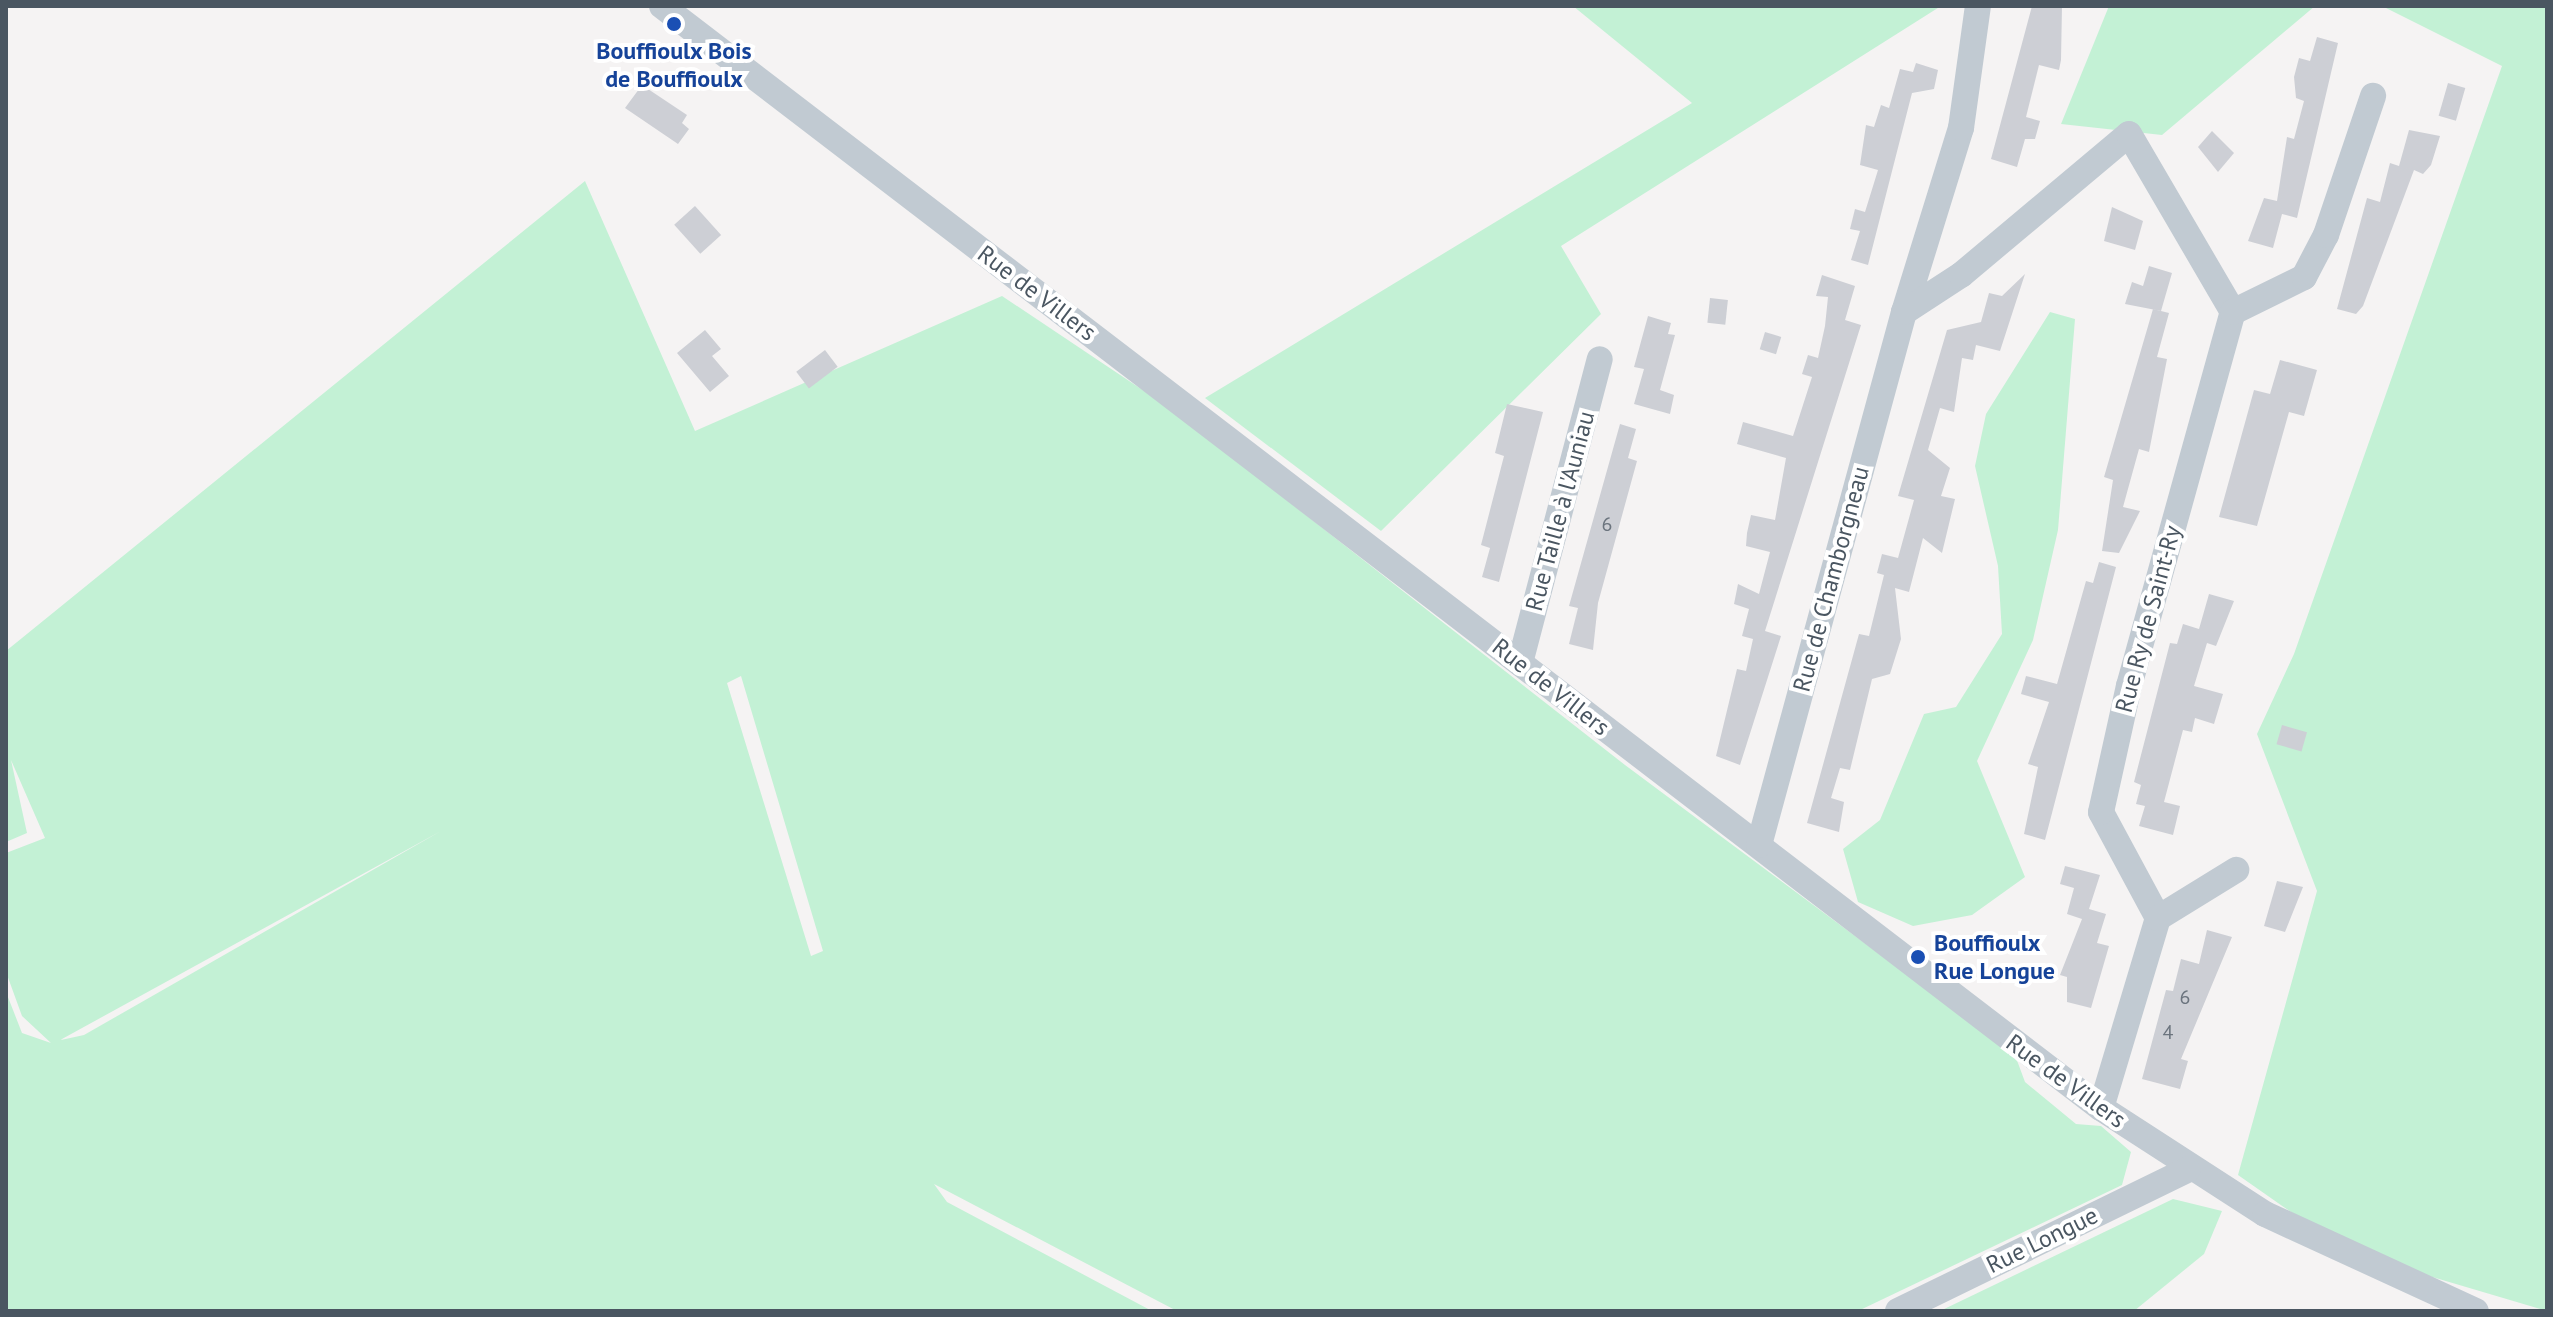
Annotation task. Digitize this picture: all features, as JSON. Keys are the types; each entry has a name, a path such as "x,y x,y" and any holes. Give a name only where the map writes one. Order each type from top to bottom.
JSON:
{"street":[{"name":"Rue de Villers","path":"662,6 2101,1108 2187,1170 2265,1214 2476,1311"},
{"name":"Rue de Chamborgneau","path":"1759,845 1904,312 1961,128 1978,6"},
{"path":"1904,312 1961,275 2129,134 2233,312 2304,277 2326,235 2373,96"},
{"name":"Rue Ry de Saint-Ry","path":"2158,918 2101,812 2233,312"},
{"name":"Rue Taille à l'Auniau","path":"1520,663 1600,359"},
{"path":"2101,1108 2158,918 2236,870"},
{"name":"Rue Longue","path":"1898,1311 2187,1170"}],"green space":[{"path":"1573,6 1941,6 1561,246 1601,314 1381,531 1205,398 1692,103"},
{"path":"2109,6 2315,6 2162,135 2061,124"},
{"path":"2382,6 2547,6 2547,1311 2348,1252 2238,1175 2317,891 2257,734 2294,654 2502,66"},
{"path":"585,181 695,431 1002,296 1168,407 1625,765 2015,1055 2025,1082 2076,1124 2101,1126 2131,1152 2122,1185 1858,1311 1177,1311 934,1184 947,1202 1152,1311 6,1311 6,992 22,1033 51,1043 22,1016 6,972 6,853 45,838 11,760 27,833 6,842 6,651","holes":["741,676 823,951 811,956 727,683","441,831 84,1035 61,1040 62,1039"]},
{"path":"2050,312 2075,319 2058,530 2033,640 1977,761 2025,877 1972,915 1913,926 1858,902 1843,849 1880,820 1924,714 1956,707 2002,634 1998,566 1975,466 1986,414"},
{"path":"2173,1199 2222,1211 2204,1254 2134,1311 1940,1311"}],"building":[{"path":"2032,6 2062,6 2061,60 2059,70 2039,65 2026,117 2040,121 2035,139 2025,139 2017,167 1991,159"},
{"path":"2317,37 2338,43 2297,218 2282,214 2273,248 2248,241 2264,198 2277,201 2287,137 2294,139 2304,101 2296,98 2294,77 2299,58 2310,61"},
{"path":"1916,63 1938,70 1934,89 1912,93 1868,265 1851,260 1860,231 1850,229 1855,209 1865,212 1878,170 1860,165 1866,125 1874,127 1881,105 1889,108 1900,69 1913,72"},
{"path":"2448,83 2465,88 2456,121 2439,116"},
{"path":"642,85 687,115 682,123 689,129 678,144 625,108"},
{"path":"2409,130 2440,136 2431,165 2423,174 2414,170 2363,306 2356,314 2337,309 2367,198 2380,202 2390,163 2399,166"},
{"path":"2212,131 2234,153 2218,172 2198,147"},
{"path":"695,206 721,235 700,254 674,225"},
{"path":"2112,207 2143,221 2135,250 2104,241"},
{"path":"2149,266 2172,273 2161,311 2125,304 2132,282 2143,286"},
{"path":"2025,274 2000,351 1976,345 1973,360 1962,358 1954,412 1940,408 1928,450 1950,468 1941,496 1955,499 1942,553 1923,538 1909,592 1895,588 1901,639 1890,674 1872,679 1850,770 1840,768 1831,798 1844,802 1839,832 1807,823 1859,634 1869,636 1884,575 1877,573 1882,554 1898,558 1914,500 1898,496 1947,330 1981,322 1989,293 2002,296"},
{"path":"1822,275 1855,286 1845,320 1861,325 1765,631 1781,636 1740,765 1716,756 1737,669 1746,671 1753,639 1742,636 1749,609 1734,604 1738,584 1759,594 1770,552 1746,546 1747,533 1751,515 1775,520 1786,458 1737,444 1743,422 1793,436 1812,377 1802,374 1808,355 1818,358 1825,326 1828,297 1816,296"},
{"path":"1710,298 1728,300 1725,325 1707,323"},
{"path":"2153,309 2169,313 2157,357 2167,359 2149,452 2139,449 2123,507 2140,511 2119,553 2102,551 2113,480 2104,477"},
{"path":"1648,316 1671,323 1668,334 1675,335 1660,390 1674,395 1670,414 1634,404 1644,369 1634,367"},
{"path":"705,330 721,349 712,356 729,376 710,392 677,353"},
{"path":"1765,332 1781,337 1776,354 1760,349"},
{"path":"825,350 838,367 809,388 796,372"},
{"path":"2280,360 2317,370 2304,416 2289,412 2257,526 2219,517 2254,390 2270,394"},
{"path":"1507,404 1543,412 1499,582 1482,577 1490,548 1481,545 1504,456 1495,453"},
{"path":"1620,424 1636,429 1628,458 1637,461 1598,603 1593,650 1569,644 1578,608 1569,606"},
{"path":"2099,562 2116,567 2045,840 2024,834 2038,767 2028,764 2049,702 2021,694 2026,676 2057,684 2086,581 2093,583"},
{"path":"2209,594 2234,601 2216,646 2207,643 2194,686 2223,694 2214,724 2195,718 2192,732 2183,730 2164,802 2180,806 2173,835 2139,826 2145,806 2136,804 2141,785 2134,782 2170,643 2177,644 2183,624 2199,629"},
{"path":"2282,725 2307,732 2301,751 2276,744"},
{"path":"2065,866 2100,875 2089,909 2106,914 2097,943 2109,946 2091,1008 2067,1002 2067,977 2060,975 2082,919 2067,914 2074,888 2060,884"},
{"path":"2277,881 2303,887 2285,932 2264,926"},
{"path":"2207,930 2232,937 2181,1059 2188,1061 2180,1089 2142,1079 2166,990 2173,991 2181,959 2199,964"}],"place":[{"name":"Bouffioulx Bois de Bouffioulx","path":"674,24"},
{"name":"Bouffioulx Rue Longue","path":"1918,957"}]}
